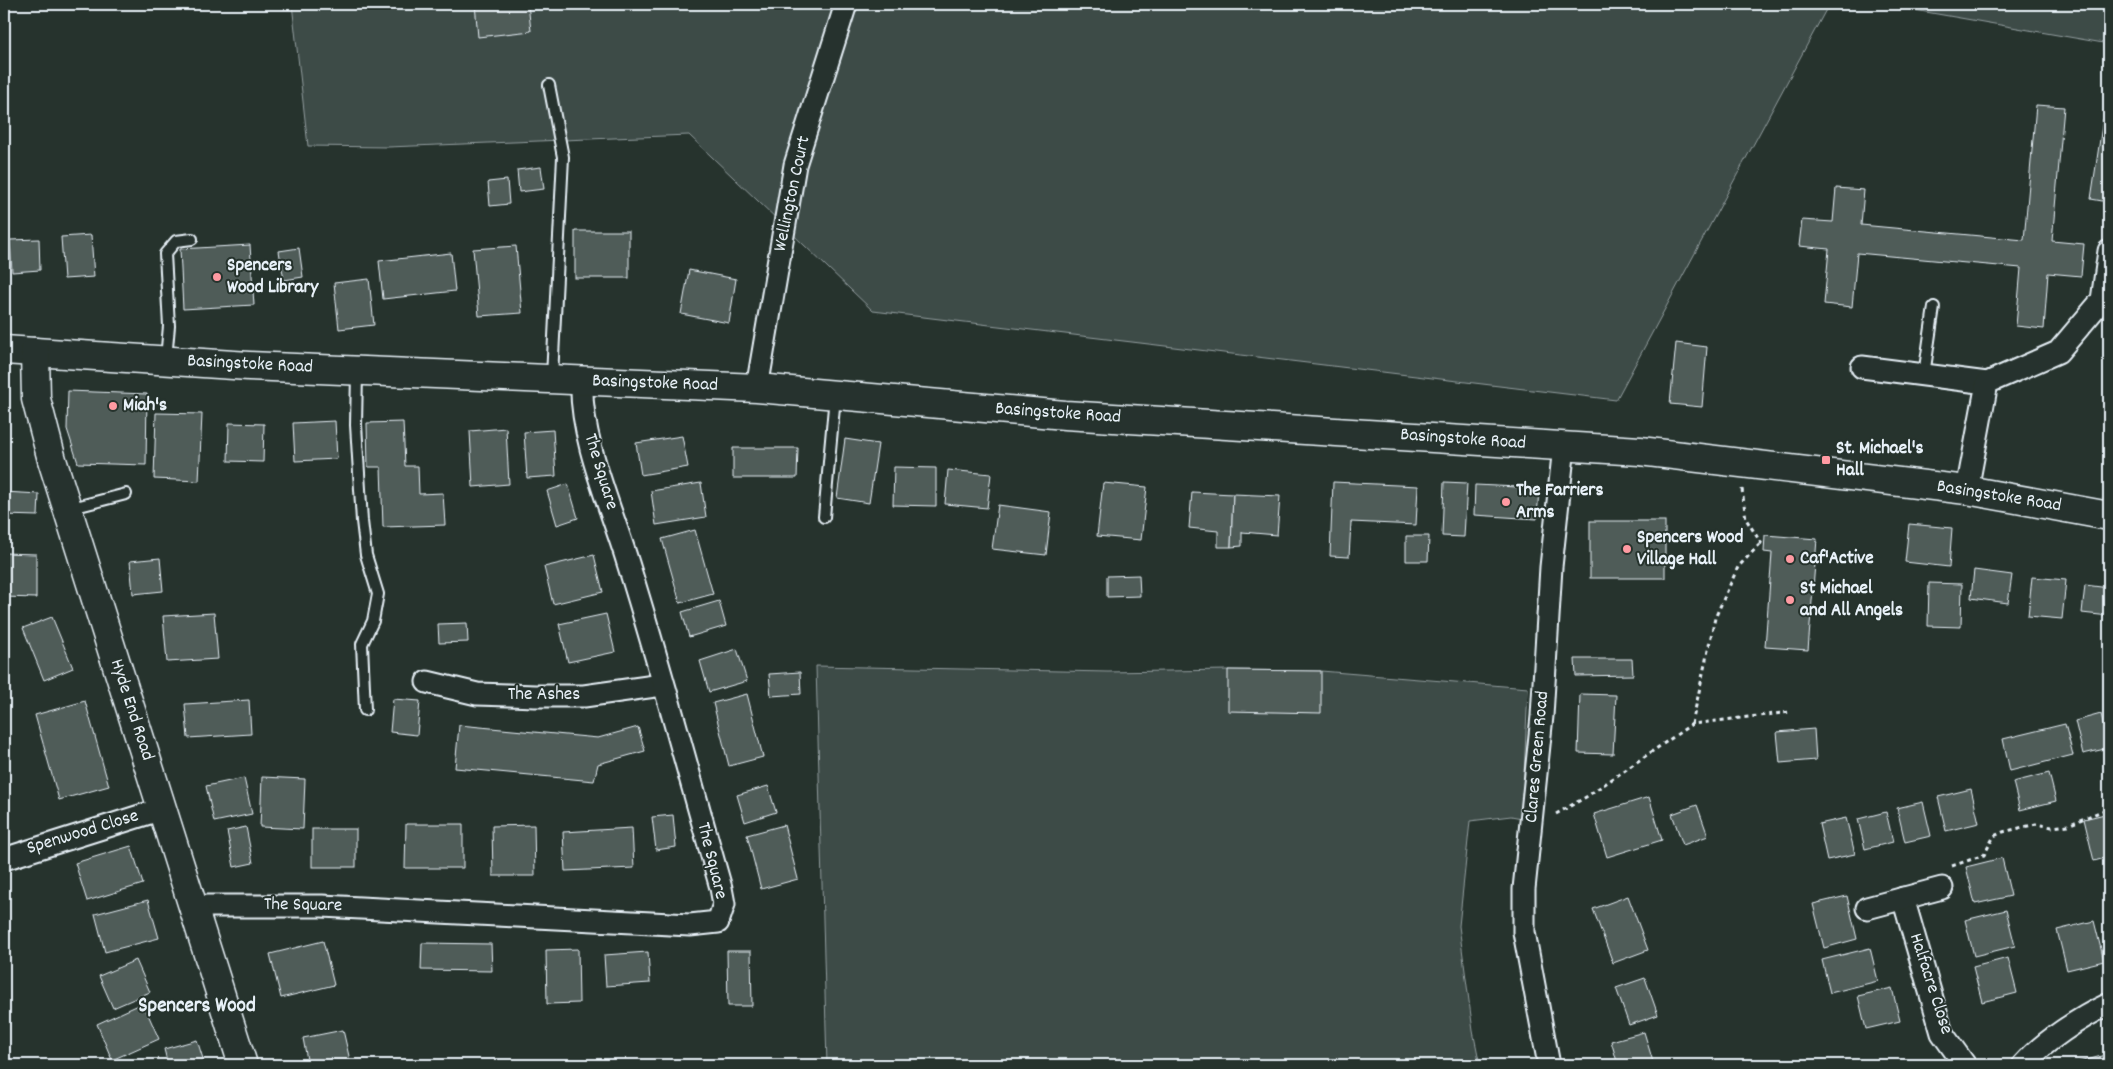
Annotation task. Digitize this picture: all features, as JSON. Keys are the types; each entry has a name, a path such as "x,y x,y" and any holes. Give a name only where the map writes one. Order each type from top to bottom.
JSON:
{"street":[{"name":"Wellington Court","path":"757,388 795,165 846,4"},
{"path":"1862,368 1987,383 2058,352 2102,300 2109,251"},
{"name":"Basingstoke Road","path":"4,350 357,371 757,388 1065,415 1640,451 1968,490 2109,516"},
{"name":"Hyde End Road","path":"35,352 36,399 67,509 243,1065"},
{"name":"The Square","path":"195,909 207,906 322,906 690,925 718,922 724,904 721,888 628,561 586,426 581,400 582,381"},
{"path":"1968,490 1987,383"},
{"name":"Clares Green Road","path":"1549,1065 1524,932 1524,889 1532,828 1542,716 1551,567 1564,446"},
{"name":"The Ashes","path":"427,682 477,694 554,696 584,696 662,685"},
{"name":"Spenwood Close","path":"4,859 162,809"},
{"path":"1867,908 1942,888"},
{"name":"Halfacre Close","path":"1903,898 1942,1033 1965,1065"},
{"path":"2024,1065 2033,1054 2094,1011 2109,1004"}],"lane":[{"path":"549,85 563,157 551,380"},
{"path":"166,360 169,326 165,254 176,241 192,239"},
{"path":"1924,375 1934,307"},
{"path":"357,371 356,425 362,521 366,555 378,594 374,620 362,644 365,710"},
{"path":"824,517 835,395"},
{"path":"67,509 126,494"}],"path":[{"path":"1692,724 1715,618 1738,567 1763,544 1746,519 1741,464"},
{"path":"1532,828 1586,797 1692,724 1790,712"},
{"path":"1942,888 1949,867 1984,855 1994,836 2036,824 2052,827 2068,825 2109,808"}],"shaded area":[{"path":"292,4 1829,4 1616,400 873,311 689,135 388,147 308,146"},
{"path":"1880,4 2109,4 2109,44"},
{"path":"816,666 1108,672 1321,671 1528,688 1522,818 1511,816 1470,821 1459,926 1473,1031 1480,1065 827,1065"}],"building":[{"path":"475,4 528,4 531,31 478,37"},
{"path":"2036,105 2064,107 2052,241 2084,244 2081,276 2048,273 2044,329 2016,326 2021,268 1857,253 1852,307 1824,304 1829,249 1799,246 1802,220 1833,222 1836,188 1864,190 1861,225 2024,240"},
{"path":"2103,119 2109,120 2108,202 2091,199"},
{"path":"541,167 544,189 519,192 517,170"},
{"path":"507,180 509,204 490,206 488,182"},
{"path":"575,231 629,231 629,278 575,278"},
{"path":"91,235 94,277 64,279 61,237"},
{"path":"39,239 40,270 12,272 10,240"},
{"name":"Spencers Wood Library","path":"250,245 254,305 183,309 180,249"},
{"path":"516,246 522,313 479,316 473,249"},
{"path":"299,248 303,277 284,280 279,251"},
{"path":"451,253 455,291 383,299 379,261"},
{"path":"689,270 736,279 729,323 681,314"},
{"path":"369,279 374,325 339,329 334,283"},
{"path":"1676,343 1707,347 1702,407 1670,404"},
{"path":"68,391 147,394 146,465 78,463 67,429"},
{"path":"156,413 202,414 199,481 154,479"},
{"path":"335,421 337,459 295,461 293,423"},
{"path":"403,422 405,466 418,466 419,494 443,493 445,525 383,527 381,467 368,467 367,423"},
{"path":"229,423 264,424 263,462 228,461"},
{"path":"506,428 509,484 473,487 470,431"},
{"path":"553,430 556,476 527,478 524,432"},
{"path":"682,436 688,467 641,475 636,443"},
{"path":"845,439 878,444 869,503 837,498"},
{"path":"733,448 798,448 797,478 733,478"},
{"path":"894,467 936,468 936,506 893,505"},
{"path":"948,470 991,474 987,508 945,504"},
{"path":"1333,482 1418,486 1416,525 1351,522 1349,557 1330,556"},
{"path":"1444,482 1467,483 1464,537 1442,536"},
{"path":"701,483 706,517 656,525 651,491"},
{"path":"1103,483 1147,487 1141,540 1097,536"},
{"path":"568,484 578,518 557,525 547,491"},
{"name":"The Farriers Arms","path":"1475,485 1539,488 1537,519 1474,515"},
{"path":"4,492 39,494 38,516 4,515"},
{"path":"1192,492 1233,494 1231,547 1218,547 1218,531 1189,528"},
{"path":"1233,494 1280,496 1277,535 1242,532 1242,546 1231,547"},
{"path":"998,505 1051,512 1046,555 992,549"},
{"name":"Spencers Wood Village Hall","path":"1590,521 1665,521 1665,578 1590,578"},
{"path":"1909,524 1952,528 1949,567 1905,562"},
{"path":"695,530 713,594 680,603 662,539"},
{"name":"St Michael and All Angels","path":"1765,535 1817,539 1808,650 1765,647 1772,553 1764,552"},
{"path":"1406,536 1429,536 1428,561 1406,561"},
{"path":"4,553 36,554 36,598 4,597"},
{"path":"594,555 603,592 553,604 544,567"},
{"path":"160,558 163,591 133,594 130,561"},
{"path":"1974,570 2012,575 2008,603 1971,598"},
{"path":"1139,575 1140,596 1107,597 1107,576"},
{"path":"2032,577 2066,580 2062,619 2028,616"},
{"path":"1929,583 1962,584 1961,627 1928,626"},
{"path":"2085,585 2109,588 2109,616 2082,613"},
{"path":"719,601 726,626 689,637 682,612"},
{"path":"214,613 218,659 167,662 163,616"},
{"path":"606,614 615,652 568,662 559,624"},
{"path":"52,617 73,668 44,680 23,628"},
{"path":"467,623 468,642 439,643 438,624"},
{"path":"737,649 747,681 709,692 700,661"},
{"path":"1575,659 1632,659 1633,675 1576,676"},
{"path":"1228,670 1321,671 1321,713 1228,711"},
{"path":"800,672 801,694 771,696 769,674"},
{"path":"747,694 763,757 729,766 713,703"},
{"path":"1580,694 1616,695 1613,754 1578,753"},
{"path":"393,699 420,701 417,735 390,732"},
{"path":"249,700 251,734 188,738 185,704"},
{"path":"85,701 109,786 59,800 35,715"},
{"path":"2101,714 2109,748 2083,754 2075,721"},
{"path":"2065,724 2073,755 2010,771 2003,739"},
{"path":"459,725 598,738 638,727 645,751 598,764 594,781 455,768"},
{"path":"1814,729 1816,760 1780,763 1777,732"},
{"path":"2049,773 2056,801 2020,810 2013,782"},
{"path":"262,777 305,779 303,829 260,827"},
{"path":"244,778 252,814 214,822 206,786"},
{"path":"768,786 776,812 745,822 737,795"},
{"path":"1971,789 1979,823 1946,831 1938,797"},
{"path":"1649,797 1662,840 1607,857 1594,814"},
{"path":"1923,802 1931,836 1905,842 1897,808"},
{"path":"1697,805 1708,836 1683,845 1672,814"},
{"path":"1886,812 1893,842 1865,849 1858,819"},
{"path":"2109,813 2109,857 2094,861 2084,819"},
{"path":"673,815 676,847 656,850 652,817"},
{"path":"1846,818 1855,854 1827,860 1819,824"},
{"path":"406,824 463,824 463,868 405,868"},
{"path":"534,825 535,876 493,876 492,826"},
{"path":"784,825 798,879 761,889 747,835"},
{"path":"246,827 253,863 234,867 227,831"},
{"path":"632,828 634,868 565,871 563,832"},
{"path":"312,829 356,829 356,867 312,867"},
{"path":"131,846 143,884 87,901 75,863"},
{"path":"2002,858 2011,896 1975,904 1966,867"},
{"path":"1628,896 1648,950 1613,963 1593,909"},
{"path":"1847,896 1857,939 1824,948 1813,904"},
{"path":"148,900 159,938 105,952 95,914"},
{"path":"2006,910 2015,946 1974,956 1965,920"},
{"path":"2094,921 2104,961 2067,970 2057,930"},
{"path":"323,941 334,985 281,998 270,954"},
{"path":"422,943 491,944 492,971 421,970"},
{"path":"1870,948 1878,981 1830,993 1822,960"},
{"path":"578,949 579,1003 547,1004 546,950"},
{"path":"727,951 751,951 752,1006 728,1006"},
{"path":"648,952 650,983 606,986 604,955"},
{"path":"2008,958 2017,993 1982,1002 1973,967"},
{"path":"136,960 150,992 113,1008 99,976"},
{"path":"1645,978 1658,1015 1629,1025 1616,988"},
{"path":"1892,988 1900,1021 1866,1029 1858,996"},
{"path":"143,1003 159,1039 112,1060 97,1024"},
{"path":"343,1030 351,1065 308,1065 303,1038"},
{"path":"1644,1032 1654,1065 1618,1065 1611,1041"},
{"path":"197,1040 205,1065 168,1065 164,1049"},
{"path":"2109,1054 2109,1065 2080,1065 2079,1062"}],"place":[{"name":"Spencers Wood Library","path":"217,277"},
{"name":"Miah's","path":"113,406"},
{"name":"St. Michael's Hall","path":"1826,460"},
{"name":"The Farriers Arms","path":"1506,502"},
{"name":"Spencers Wood Village Hall","path":"1627,549"},
{"name":"Caf'Active","path":"1790,559"},
{"name":"St Michael and All Angels","path":"1790,600"}],"district":[{"name":"Spencers Wood","path":"197,1007"}]}
